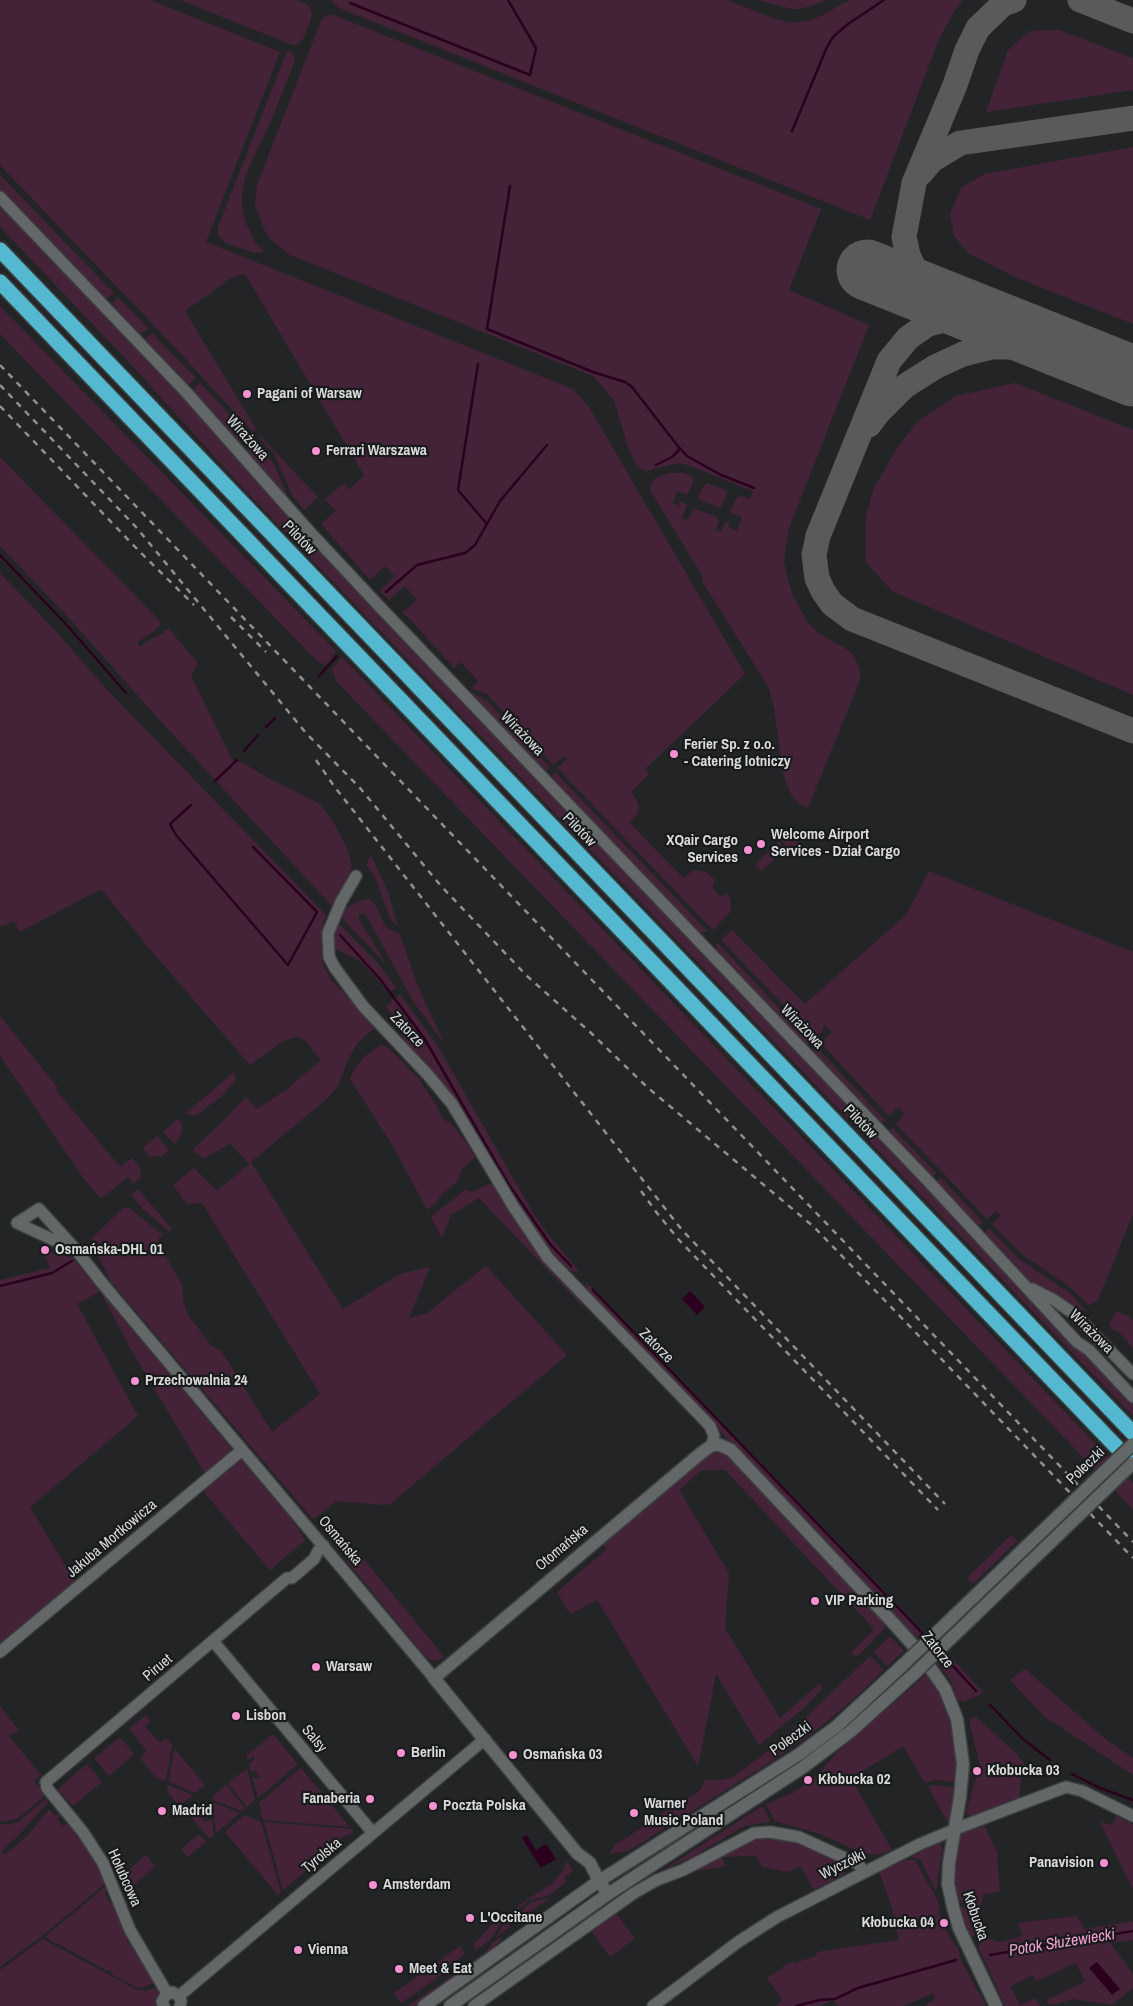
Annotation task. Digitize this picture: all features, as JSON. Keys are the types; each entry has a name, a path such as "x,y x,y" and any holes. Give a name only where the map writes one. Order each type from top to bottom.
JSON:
{"highway":[{"name":"Pilotów","path":"0,250 1133,1434"},
{"path":"0,282 1133,1464"}],"main road":[{"name":"Poleczki","path":"424,2006 599,1881 798,1755 854,1712 1133,1444"},
{"name":"Otomańska","path":"434,1678 712,1445"},
{"name":"Zatorze","path":"712,1445 725,1446 731,1450 895,1625 938,1677 953,1708 962,1743 964,1764 954,1830"},
{"name":"Poleczki","path":"450,2006 608,1894 802,1768 851,1731 915,1673 1133,1464"},
{"name":"Osmańska","path":"434,1678 577,1853 590,1863 608,1894"},
{"name":"Kłobucka","path":"954,1830 948,1877 952,1907 959,1928 996,2006"}],"street":[{"name":"Wirażowa","path":"0,197 188,393 304,525 381,608 1028,1287 1077,1342 1089,1350 1133,1397"},
{"name":"Zatorze","path":"356,876 341,902 328,933 329,958 335,968 363,1006 428,1075 452,1104 513,1206 548,1258 710,1426 714,1436 712,1445"},
{"name":"Osmańska","path":"77,1251 17,1222 39,1209 77,1251 242,1450 321,1549 434,1678"},
{"name":"Wirażowa","path":"1028,1287 1054,1300 1074,1314 1133,1374"},
{"name":"Jakuba Mortkowicza","path":"0,1652 242,1450"},
{"name":"Piruet","path":"47,1780 287,1578 292,1578 314,1559 321,1549"},
{"name":"Salsy","path":"212,1641 373,1833"},
{"name":"Tyrolska","path":"180,2001 373,1833 485,1739"},
{"name":"Hołubcowa","path":"47,1780 47,1788 83,1832 103,1863 130,1930 167,1994"},
{"name":"Wyczółki","path":"653,2006 756,1930 802,1903 920,1844 954,1830 1066,1787 1082,1791 1133,1816"},
{"path":"474,2006 634,1893 740,1840 761,1832 799,1837 858,1864 864,1871"},
{"path":"164,2006 163,1998 172,1992 180,2001"}],"shaded area":[{"path":"0,0 150,0 280,52 206,242 573,389 589,407 745,674 645,769 649,774 631,792 636,798 639,808 630,823 683,878 694,870 706,872 715,880 712,887 721,897 726,893 730,898 730,912 713,930 557,768 567,758 564,756 553,765 488,695 472,688 478,681 461,662 454,668 411,620 402,613 417,600 405,586 389,600 380,591 394,576 385,566 370,580 321,524 336,511 325,499 343,484 349,490 364,475 245,274 231,278 185,311 256,429 253,432 167,339 0,165"},
{"path":"180,0 298,0 309,6 312,13 303,39 296,45 292,45"},
{"path":"331,0 727,0 778,20 794,23 808,21 823,15 849,0 963,0 955,10 939,39 870,220 339,8"},
{"path":"758,0 827,0 801,9 792,9"},
{"path":"331,14 821,209 789,290 869,325 789,528 786,546 784,562 788,580 793,596 808,623 820,634 848,650 855,657 860,672 860,680 808,808 792,797 783,774 774,708 769,688 702,581 703,577 650,490 652,482 656,478 668,473 684,473 691,476 693,482 687,495 677,491 673,503 679,506 680,501 687,505 682,518 687,520 694,509 716,516 719,521 716,530 720,532 726,522 730,522 728,527 737,531 742,517 730,512 737,497 741,496 750,499 753,491 678,463 646,471 640,468 636,465 627,445 614,400 593,376 290,255 270,239 255,205 257,185 322,18"},
{"path":"1059,30 1133,58 1133,90 986,112 1008,50 1030,31"},
{"path":"287,51 293,53 295,61 270,124 253,158 242,192 242,209 245,221 255,242 265,252 254,253 226,243 218,235 218,227"},
{"path":"1133,147 1133,324 1015,277 968,253 954,236 950,214 961,188 984,174"},
{"path":"0,175 114,293 108,298 102,298 0,191"},
{"path":"0,204 173,385 308,538 1133,1405 1133,1416 243,488 126,359 0,227"},
{"path":"118,297 149,329 138,335 113,308 113,302"},
{"path":"0,306 336,651 326,665 318,662 0,334"},
{"path":"152,333 196,378 188,385 145,343 146,338"},
{"path":"200,383 249,435 242,441 237,442 193,393 194,388"},
{"path":"1015,383 1133,430 1133,695 892,591 866,562 866,516 874,488 896,450 917,422 956,396"},
{"path":"261,437 318,497 304,510 293,497 274,454 259,438"},
{"path":"256,441 274,464 288,497 282,494 247,453 248,447"},
{"path":"0,457 161,622 159,627 137,643 140,647 169,629 197,662 191,676 233,761 243,763 268,778 319,803 334,823 348,850 352,866 332,906 166,727 66,615 0,546"},
{"path":"707,483 725,490 727,494 720,508 698,499 702,488"},
{"path":"0,573 51,626 111,694 326,915 322,923 325,925 321,946 322,962 330,978 375,1028 358,1042 347,1062 338,1086 328,1098 251,1162 343,1309 400,1274 430,1267 409,1318 427,1313 486,1266 567,1355 390,1504 336,1501 315,1518 312,1518 111,1282 92,1244 92,1238 123,1208 128,1207 163,1235 157,1240 182,1285 183,1302 188,1315 211,1345 222,1352 272,1432 320,1394 202,1203 187,1204 173,1185 194,1168 217,1191 249,1164 230,1143 204,1159 192,1150 246,1097 257,1109 287,1089 321,1060 305,1040 298,1037 283,1041 250,1065 148,947 101,889 20,932 14,921 1,927 0,925"},
{"path":"342,657 1133,1483 1133,1509 337,682 332,670"},
{"path":"459,681 471,692 487,701 548,765 548,769 544,773"},
{"path":"555,772 708,932 698,932 551,778"},
{"path":"789,832 800,844 801,848 790,858 781,839"},
{"path":"778,842 781,844 783,852 761,871 755,865"},
{"path":"371,855 388,892 398,926 391,920 374,875 366,865"},
{"path":"929,871 1133,952 1133,1214 1097,1302 1093,1302 1090,1306 1070,1287 1023,1255 992,1224 1001,1216 996,1211 987,1219 897,1125 896,1123 905,1114 898,1107 889,1116 821,1043 832,1032 824,1025 823,1031 815,1038 721,940 732,930 805,1004 906,915"},
{"path":"370,899 376,906 386,928 400,934 417,984 445,1045 413,1001 365,913 360,914 358,917 386,964 340,916 343,910 360,901"},
{"path":"337,921 382,968 396,988 389,993 362,962 331,948"},
{"path":"717,942 810,1043 806,1045 719,956 716,947"},
{"path":"400,994 439,1048 533,1213 579,1271 574,1272 567,1269 545,1247 404,1041 399,1024 386,1006"},
{"path":"0,1016 58,1088 56,1090 120,1167 132,1158 140,1167 141,1177 134,1184 128,1177 101,1199 84,1179 0,1056"},
{"path":"380,1045 390,1049 419,1079 437,1106 442,1118 451,1124 466,1142 475,1157 461,1170 458,1181 427,1210 393,1146 350,1079 355,1068 363,1058"},
{"path":"816,1047 886,1121 880,1122 814,1053 813,1051"},
{"path":"234,1072 236,1080 222,1096 198,1114 193,1116 186,1113"},
{"path":"178,1119 182,1124 182,1132 175,1144 163,1132"},
{"path":"892,1127 936,1173 930,1178 889,1132"},
{"path":"157,1136 169,1150 162,1156 150,1157 143,1148"},
{"path":"940,1177 984,1223 976,1227 935,1183"},
{"path":"492,1183 514,1220 539,1253 580,1300 583,1307 479,1198 451,1215 442,1238 431,1217 465,1190 472,1192"},
{"path":"138,1189 172,1229 169,1232 142,1208 131,1195"},
{"path":"989,1228 1018,1258 1071,1294 1086,1311 1077,1309 1031,1282 984,1234"},
{"path":"50,1252 72,1257 231,1448 231,1452 209,1471 204,1472 129,1346 100,1291 77,1304 138,1416 30,1507 76,1583 0,1646 0,1280 50,1268 44,1253"},
{"path":"585,1281 923,1632 917,1638 588,1293"},
{"path":"690,1291 705,1307 697,1315 682,1299"},
{"path":"1116,1311 1128,1316 1133,1321 1133,1348 1117,1330 1115,1332 1109,1325"},
{"path":"721,1452 731,1457 884,1621 886,1627 859,1655 854,1656 851,1653 874,1629 725,1470 702,1470 679,1490 729,1573 725,1628 780,1718 820,1683 822,1689 804,1708 759,1745 716,1674 698,1766 597,1600 570,1614 557,1592 607,1549 602,1543 707,1457"},
{"path":"239,1459 242,1459 297,1527 305,1540 270,1570 203,1491"},
{"path":"333,1524 346,1538 338,1550 326,1533"},
{"path":"1011,1535 1017,1541 973,1584 967,1578"},
{"path":"357,1551 444,1657 440,1660 431,1660 425,1656 346,1560"},
{"path":"890,1636 904,1651 887,1666 874,1652"},
{"path":"948,1654 983,1692 981,1694 964,1702 958,1700 950,1679 938,1663"},
{"path":"870,1656 884,1670 857,1696 814,1732 769,1763 628,1851 609,1854 615,1844 701,1790 704,1780 722,1780 733,1777 764,1754"},
{"path":"1025,1669 1108,1741 1133,1758 1133,1775 1044,1716 1010,1680"},
{"path":"928,1673 941,1697 955,1738 956,1781 935,1780 925,1783 903,1746 858,1774 857,1782 854,1784 892,1850 875,1855 861,1853 823,1835 775,1821 766,1804 793,1793 819,1774 836,1753"},
{"path":"0,1706 19,1731 9,1736 41,1775 34,1781 46,1795 17,1819 2,1822 0,1822"},
{"path":"146,1715 151,1721 145,1726 160,1743 166,1738 172,1745 166,1781 155,1777 140,1758 147,1751 129,1729"},
{"path":"976,1717 1016,1753 1028,1768 1021,1776 1019,1800 973,1818 967,1814 967,1810 975,1781 981,1770 970,1725 970,1718"},
{"path":"273,1734 298,1764 258,1798 252,1777 257,1779 260,1777 254,1770 251,1773 249,1764 255,1759 253,1756 248,1760 246,1756"},
{"path":"120,1737 134,1754 109,1776 94,1758"},
{"path":"174,1748 205,1785 195,1793 169,1782"},
{"path":"87,1764 102,1782 73,1806 58,1789"},
{"path":"247,1768 255,1800 247,1807 228,1784"},
{"path":"301,1768 350,1827 263,1820 259,1803"},
{"path":"168,1785 193,1795 179,1806 167,1791"},
{"path":"226,1785 245,1808 242,1811 213,1800 212,1797"},
{"path":"932,1785 954,1787 953,1810 947,1822 928,1787"},
{"path":"47,1800 48,1802 21,1833 1,1852 5,1855 26,1837 49,1809 55,1816 60,1812 62,1814 57,1819 63,1826 68,1822 91,1851 107,1882 42,1936 0,1967 0,1824 18,1822 43,1801"},
{"path":"213,1802 240,1813 216,1833"},
{"path":"762,1806 770,1820 769,1822 744,1826 694,1856 661,1871"},
{"path":"195,1811 204,1821 207,1820 207,1817 204,1816 207,1813 208,1821 212,1819 214,1835 209,1839 190,1816"},
{"path":"244,1815 261,1822 281,1892 278,1895 225,1832"},
{"path":"1116,1816 1133,1825 1133,1889 1100,1822 1112,1825"},
{"path":"264,1822 352,1829 354,1831 340,1839 342,1841 283,1890"},
{"path":"983,1823 998,1854 1000,1891 984,1894 973,1929 978,1933 971,1938 960,1908 975,1901 969,1899 961,1902 958,1901 954,1872 959,1837 962,1831"},
{"path":"199,1834 206,1842 187,1857 181,1849"},
{"path":"527,1835 536,1850 546,1844 556,1859 541,1868 522,1838"},
{"path":"759,1836 795,1839 843,1863 844,1874 814,1890 800,1866 788,1872 763,1867 756,1856 722,1857 725,1866 690,1872 753,1839 754,1841 758,1839"},
{"path":"938,1843 942,1847 942,1851 936,1891 920,1859 911,1857"},
{"path":"146,1855 155,1867 130,1888 127,1888 121,1876"},
{"path":"904,1860 915,1860 938,1901 940,1909 938,1910 946,1930 958,1948 962,1962 986,2006 925,2006 935,1999 933,1993 903,2006 838,2006 833,2000 820,2006 775,2006 782,2000 767,1978 783,1968 783,1966 793,1961 794,1963 816,1956 817,1952 899,1940 891,1904 879,1872"},
{"path":"567,1861 573,1870 568,1875 565,1875 566,1882 550,1895 528,1899 552,1883 565,1868 564,1865"},
{"path":"108,1884 108,1890 105,1894 110,1903 115,1905 155,1982 142,1988 136,1987 111,1974 111,1970 107,1971 45,1937"},
{"path":"551,1897 518,1921 516,1918 508,1924 510,1927 496,1937 506,1921 532,1902"},
{"path":"527,1900 528,1902 504,1919 490,1940 476,1950 473,1945 490,1926"},
{"path":"616,1913 635,1939 610,1957 591,1931"},
{"path":"1077,1916 1084,1929 1133,1921 1133,1940 1110,1943 1133,1974 1133,1988 1112,2005 1073,1999 1053,2005 1049,2004 1046,2000 1085,1982 1076,1963 1036,1981 1033,1975 1010,1986 1020,2005 1036,1998 1040,2006 1005,2006 978,1946 986,1937 998,1942 1018,1938 1023,1934 1017,1923"},
{"path":"501,1937 502,1939 487,1955 414,2006 408,2006 487,1951 492,1943"},
{"path":"43,1939 135,1989 145,1991 158,1987 161,1994 158,2006 0,2006 0,1970"},
{"path":"460,1946 465,1954 442,1970 444,1973 401,2003 394,1993"},
{"path":"1097,1962 1120,1989 1112,1995 1089,1968"}],"waterway":[{"path":"350,3 530,75 536,48 508,0"},
{"path":"792,131 827,47 833,37 848,24 884,0"},
{"path":"510,186 487,329 593,372 625,382 632,387 687,456 719,474 754,488"},
{"path":"478,364 458,490 486,523"},
{"path":"386,592 417,565 465,553 475,545 500,501 547,445"},
{"path":"656,465 672,457 680,449"},
{"path":"0,555 65,623 126,693"},
{"path":"319,676 337,656"},
{"path":"266,727 275,718"},
{"path":"244,751 258,735"},
{"path":"215,781 237,760"},
{"path":"191,805 170,824 176,835 288,965 317,912 253,847"},
{"path":"340,935 380,979 424,1038 509,1185 550,1244 571,1266"},
{"path":"0,1286 52,1273 72,1261"},
{"path":"593,1290 926,1637"},
{"path":"942,1654 976,1691"},
{"path":"990,1705 1024,1740 1050,1760"},
{"path":"1072,1774 1100,1788 1133,1800"},
{"name":"Potok Służewiecki","path":"990,1955 1133,1931"},
{"name":"Potok Służewiecki","path":"796,2006 820,2000 835,1999 858,1988 956,1960"}],"taxiway":[{"path":"937,298 920,281 908,255 904,237 914,183 955,85 967,50 978,28 1003,4 1014,0"},
{"path":"1080,0 1133,21"},
{"path":"921,173 932,160 960,143 1133,118"},
{"path":"985,317 952,318 928,324 908,338 889,361 818,536 814,555 817,578 832,604 852,619 1133,731"},
{"path":"869,425 877,414 905,386 935,367 963,354 991,347 1060,347"}],"runway":[{"path":"867,270 1133,376"}],"railway":[{"path":"0,365 1133,1542"},
{"path":"0,385 136,527 306,733 360,788 441,886 527,976 590,1032 647,1087 814,1227 1133,1558"},
{"path":"0,406 137,549 194,605"},
{"path":"231,617 266,652"},
{"path":"316,760 334,786 682,1230 945,1504"},
{"path":"641,1191 679,1240 938,1510"}],"place":[{"name":"Pagani of Warsaw","path":"247,394"},
{"name":"Ferrari Warszawa","path":"316,451"},
{"name":"Ferier Sp. z o.o. - Catering lotniczy","path":"674,754"},
{"name":"Welcome Airport Services - Dział Cargo","path":"761,844"},
{"name":"XQair Cargo Services","path":"748,850"},
{"name":"Osmańska-DHL 01","path":"45,1250"},
{"name":"Przechowalnia 24","path":"135,1381"},
{"name":"VIP Parking","path":"815,1601"},
{"name":"Warsaw","path":"316,1667"},
{"name":"Lisbon","path":"236,1716"},
{"name":"Berlin","path":"401,1753"},
{"name":"Osmańska 03","path":"513,1755"},
{"name":"Kłobucka 03","path":"977,1771"},
{"name":"Kłobucka 02","path":"808,1780"},
{"name":"Fanaberia","path":"370,1799"},
{"name":"Poczta Polska","path":"433,1806"},
{"name":"Madrid","path":"162,1811"},
{"name":"Warner Music Poland","path":"634,1813"},
{"name":"Panavision","path":"1104,1863"},
{"name":"Amsterdam","path":"373,1885"},
{"name":"L'Occitane","path":"470,1918"},
{"name":"Kłobucka 04","path":"944,1923"},
{"name":"Vienna","path":"298,1950"},
{"name":"Meet & Eat","path":"399,1969"}]}
